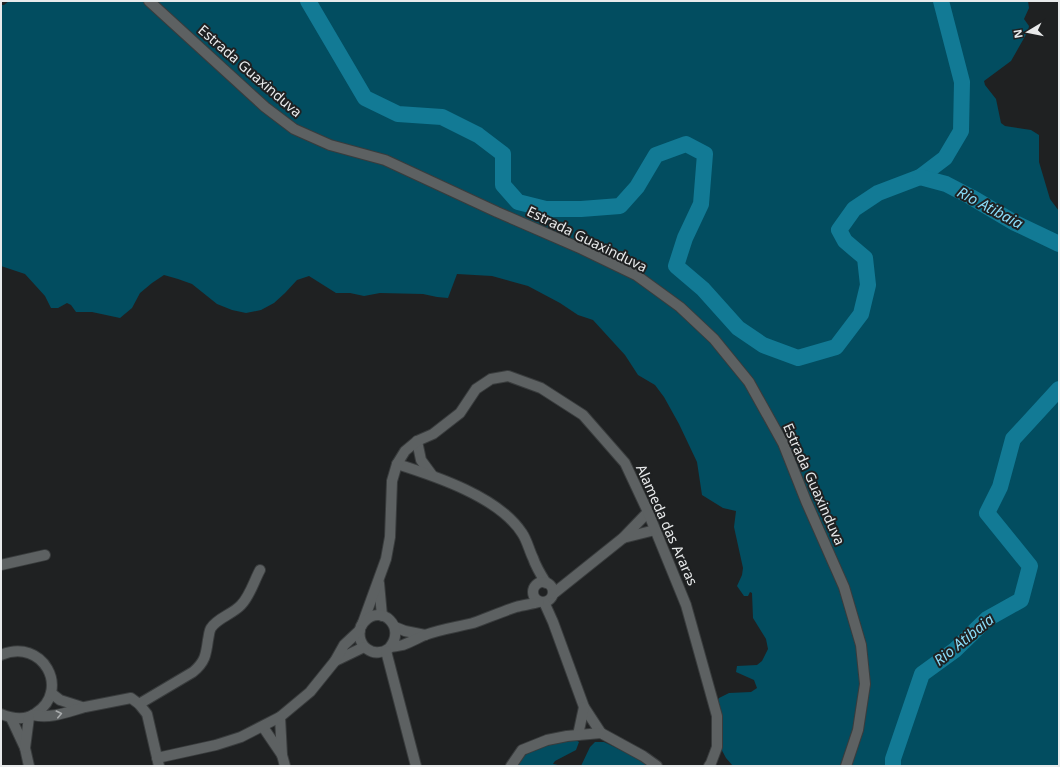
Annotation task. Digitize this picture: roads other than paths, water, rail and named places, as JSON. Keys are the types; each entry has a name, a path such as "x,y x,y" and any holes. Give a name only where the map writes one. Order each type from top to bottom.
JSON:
{"street":[{"name":"Estrada Guaxinduva","path":"149,1 265,107 294,129 330,145 385,160 497,212 582,248 636,275 680,307 714,338 749,382 783,443 806,501 844,587 861,645 865,684 858,730 846,766"},
{"name":"Alameda das Araras","path":"361,627 386,559 390,537 392,481 397,464 405,451 417,441 433,434 460,413 476,389 491,379 508,376 541,388 584,415 624,463 648,512 686,605 717,716 717,747 709,766"},
{"path":"417,441 421,460 432,475"},
{"path":"397,464 432,475 484,500 506,515 522,533 533,560 553,622 584,707 601,733 643,756 657,766"},
{"path":"361,627 361,642 364,646 374,652 404,644 425,635 473,623 516,607 572,577 623,538 648,512"},
{"path":"623,538 656,530"},
{"path":"1,565 44,555"},
{"path":"139,704 194,672 201,666 206,656 211,628 236,610 246,600 260,570"},
{"path":"378,581 382,616"},
{"path":"1,714 17,719 31,716 52,716 130,698 139,704 147,714 158,762 241,737 280,717 310,692 335,661 344,645 371,617 382,616 388,618 395,628 396,638 388,649 416,766"},
{"path":"395,628 425,635"},
{"path":"335,661 364,646"},
{"path":"1,655 19,651 29,653 38,657 45,664 50,674 52,684 51,693 41,710 31,716 25,748"},
{"path":"51,693 60,700 84,708"},
{"path":"578,735 584,707"},
{"path":"280,717 282,755 285,766"},
{"path":"11,718 25,748 29,766"},
{"path":"263,726 282,755"},
{"path":"511,766 522,750 548,740 567,736 601,733"}],"waterway":[{"path":"308,1 365,98 398,114 442,117 478,135 503,154 503,185 518,202 546,209 581,209 620,206 637,187 656,155 686,144 705,154 701,204 685,238 676,266 703,289 738,328 763,345 798,358 836,347 861,314 868,285 865,258 845,241 839,230 854,209 878,193 920,177 945,158 961,131 962,82 941,1"},
{"name":"Rio Atibaia","path":"920,177 946,184 1015,223 1059,244"},
{"name":"Rio Atibaia","path":"893,766 893,759 922,674 955,650 987,619 1021,600 1030,566 987,513 1000,487 1013,439 1059,389"}]}
